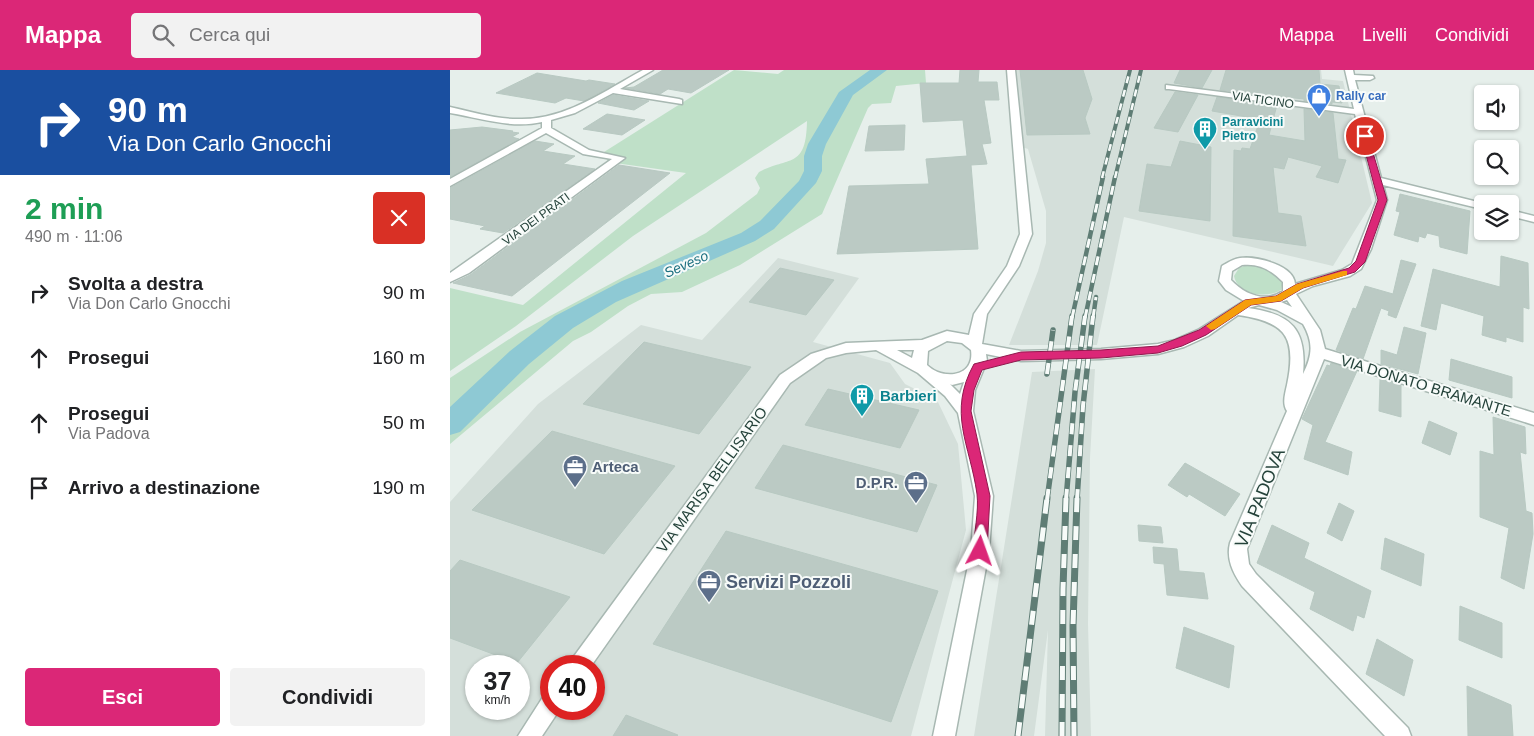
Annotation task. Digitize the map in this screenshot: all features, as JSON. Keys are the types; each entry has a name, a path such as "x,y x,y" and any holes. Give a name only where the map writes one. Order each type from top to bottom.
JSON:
{"street":[{"path":"450,110 512,121 533,121 565,113 649,70"},
{"path":"965,411 950,392 925,372 919,356 926,345 947,336 981,314 1013,266 1026,234 1010,70"},
{"path":"925,372 948,380 959,379 977,368 1021,356 1101,354 1158,349 1179,344 1203,332 1249,302 1278,299 1300,286 1352,270 1360,262 1382,200 1358,112 1350,73 1370,78"},
{"name":"VIA TICINO","path":"1168,87 1358,112"},
{"path":"610,90 679,102"},
{"path":"450,183 546,129 547,118"},
{"name":"VIA DEI PRATI","path":"450,278 465,270 620,158 586,152 546,129"},
{"path":"1377,180 1474,204"},
{"path":"1519,215 1534,219"},
{"path":"1218,321 1231,303 1230,288 1224,275 1231,265 1248,261 1301,275 1329,277"},
{"path":"1278,270 1289,281 1289,292 1318,336 1319,352"},
{"path":"1230,288 1249,298 1282,307 1310,325"},
{"path":"1236,311 1259,314 1274,319 1288,327 1297,339 1298,356 1291,422"},
{"path":"944,736 980,551 984,496 965,411 968,390 981,354 976,346 981,314"},
{"path":"947,336 957,336 976,346 1021,356"},
{"name":"VIA MARISA BELLISARIO","path":"587,655 785,379 820,355 860,346 926,345"},
{"name":"VIA MARISA BELLISARIO","path":"880,347 925,372"},
{"name":"VIA PADOVA","path":"1319,352 1316,364 1239,542 1237,552 1239,564 1249,580 1400,736"},
{"name":"VIA DONATO BRAMANTE","path":"1319,352 1534,420"},
{"path":"529,736 540,720"}],"shaded area":[{"path":"1015,70 1321,70 1322,79 1343,81 1372,203 1333,266 1124,217 1097,345 1009,345 1038,271 1046,243 1046,211 1028,149 1022,147"},
{"path":"778,258 859,278 813,342 890,363 905,384 937,400 958,444 966,530 911,736 450,736 450,502 538,404 641,325 702,340"},
{"path":"1095,369 1090,458 1088,624 1091,736 1045,736 1048,630 1034,736 974,736 1032,372"}],"green space":[{"path":"734,70 778,74 784,70 925,70 926,83 896,86 891,103 872,104 868,108 822,214 740,265 682,292 651,294 628,306 591,332 573,341 450,444 450,378 520,332 706,233 757,194 760,188 755,178 759,172 788,161 800,154 806,136 807,121 633,236 516,326 450,371 450,288 523,305 686,173 608,162 604,152"},
{"path":"1256,266 1270,270 1283,281 1281,290 1261,295 1247,291 1241,287 1234,276 1239,268"}],"building":[{"path":"663,70 729,70 691,93 668,89 660,94 625,88 634,87"},
{"path":"960,70 979,70 978,82 997,82 999,100 984,100 991,143 982,144 987,164 971,165 978,249 837,254 849,186 929,184 926,159 967,156 963,120 923,122 920,83 959,83"},
{"path":"1020,70 1083,70 1092,99 1085,118 1090,134 1027,135"},
{"path":"1180,70 1212,70 1202,88 1174,83"},
{"path":"1226,70 1319,70 1320,84 1339,86 1342,103 1332,102 1332,104 1220,90"},
{"path":"537,73 615,84 584,101 566,98 555,103 496,93"},
{"path":"1175,92 1198,95 1178,132 1154,128"},
{"path":"613,95 649,101 634,110 598,103"},
{"path":"1217,97 1277,105 1269,135 1305,141 1304,109 1333,113 1338,159 1346,160 1338,183 1316,177 1322,166 1288,157 1284,169 1273,167 1278,213 1301,216 1306,246 1233,236 1234,150 1250,149 1259,123 1252,122 1253,118 1212,111"},
{"path":"607,114 645,120 622,135 583,129"},
{"path":"905,125 904,150 865,151 869,126"},
{"path":"482,127 513,131 519,133 512,137 519,139 450,177 450,130"},
{"path":"535,141 554,144 543,151 575,156 563,164 595,169 503,233 480,229 485,226 450,219 450,188"},
{"path":"1180,141 1211,147 1210,221 1139,211 1147,164 1171,167"},
{"path":"619,165 670,173 512,296 453,283 470,275"},
{"path":"1400,194 1470,211 1467,254 1440,247 1439,236 1427,233 1425,238 1419,236 1418,242 1394,235 1400,212 1396,211"},
{"path":"1501,256 1528,263 1529,309 1523,307 1523,342 1506,337 1506,342 1482,335 1484,316 1441,303 1436,330 1421,326 1433,269 1500,287"},
{"path":"1401,260 1416,264 1396,318 1388,315 1389,311 1381,308 1363,359 1336,350 1353,308 1356,309 1365,286 1393,294"},
{"path":"780,268 834,280 806,315 749,302"},
{"path":"1404,327 1426,333 1418,374 1381,364 1381,350 1397,355"},
{"path":"644,342 751,367 699,434 583,404"},
{"path":"1451,359 1512,377 1512,398 1449,380"},
{"path":"1331,363 1357,371 1325,442 1352,452 1348,475 1304,459 1313,425 1302,419 1327,365 1330,366"},
{"path":"1380,379 1401,385 1401,417 1379,411"},
{"name":"Barbieri","path":"828,389 919,410 900,448 805,425"},
{"path":"1493,417 1525,427 1526,454 1520,452 1526,511 1532,513 1533,534 1524,589 1501,578 1509,528 1480,517 1480,451 1494,455"},
{"path":"1429,421 1457,433 1450,455 1422,443"},
{"name":"Arteca","path":"552,431 675,466 604,554 472,510"},
{"path":"783,445 937,485 917,532 755,488"},
{"path":"1185,463 1240,494 1225,516 1189,494 1187,497 1168,485"},
{"path":"1339,503 1354,511 1342,541 1327,533"},
{"path":"1138,525 1161,527 1163,543 1139,541"},
{"path":"1272,525 1309,543 1304,558 1371,591 1364,618 1357,615 1353,631 1310,609 1315,592 1257,563"},
{"path":"726,531 938,591 891,722 653,644"},
{"path":"1385,538 1424,554 1421,586 1381,569"},
{"path":"1153,547 1177,549 1179,571 1204,573 1208,599 1167,595 1164,564 1154,563"},
{"path":"460,560 570,597 523,655 496,655 450,638 450,571"},
{"path":"1460,606 1502,623 1502,658 1459,640"},
{"path":"1184,627 1234,646 1229,688 1176,668"},
{"path":"1377,639 1413,660 1404,696 1366,674"},
{"path":"1467,686 1511,705 1513,736 1468,736"},
{"path":"626,715 678,735 613,736"}],"waterway":[{"name":"Seveso","path":"450,424 519,357 564,322 585,309 631,286 748,237 767,225 807,183 813,171 813,156 817,144 847,92 880,70"}],"railway":[{"path":"1102,178 1130,70"},
{"path":"1115,178 1141,70"},
{"path":"1072,318 1103,177"},
{"path":"1085,318 1115,177"},
{"path":"1093,318 1096,297"},
{"path":"1047,500 1072,316"},
{"path":"1066,500 1075,392 1085,316"},
{"path":"1077,500 1083,406 1093,316"},
{"path":"1047,374 1053,330"},
{"path":"1018,736 1047,498"},
{"path":"1062,736 1066,498"},
{"path":"1074,736 1073,626 1077,498"}],"slow traffic":[{"path":"1211,326 1249,302 1278,299 1309,282 1343,273"}],"place":[{"name":"Rally car","path":"1319,117"},
{"name":"Parravicini Pietro","path":"1205,150"},
{"name":"Barbieri","path":"862,417"},
{"name":"Arteca","path":"575,488"},
{"name":"D.P.R.","path":"916,504"},
{"name":"Servizi Pozzoli","path":"709,603"}],"route":[{"path":"980,551 984,496 965,411 968,390 976,369 1021,356 1101,354 1158,349 1179,344 1203,332 1249,302 1278,299 1309,282 1352,270 1360,262 1366,249 1382,200 1365,136"}]}
